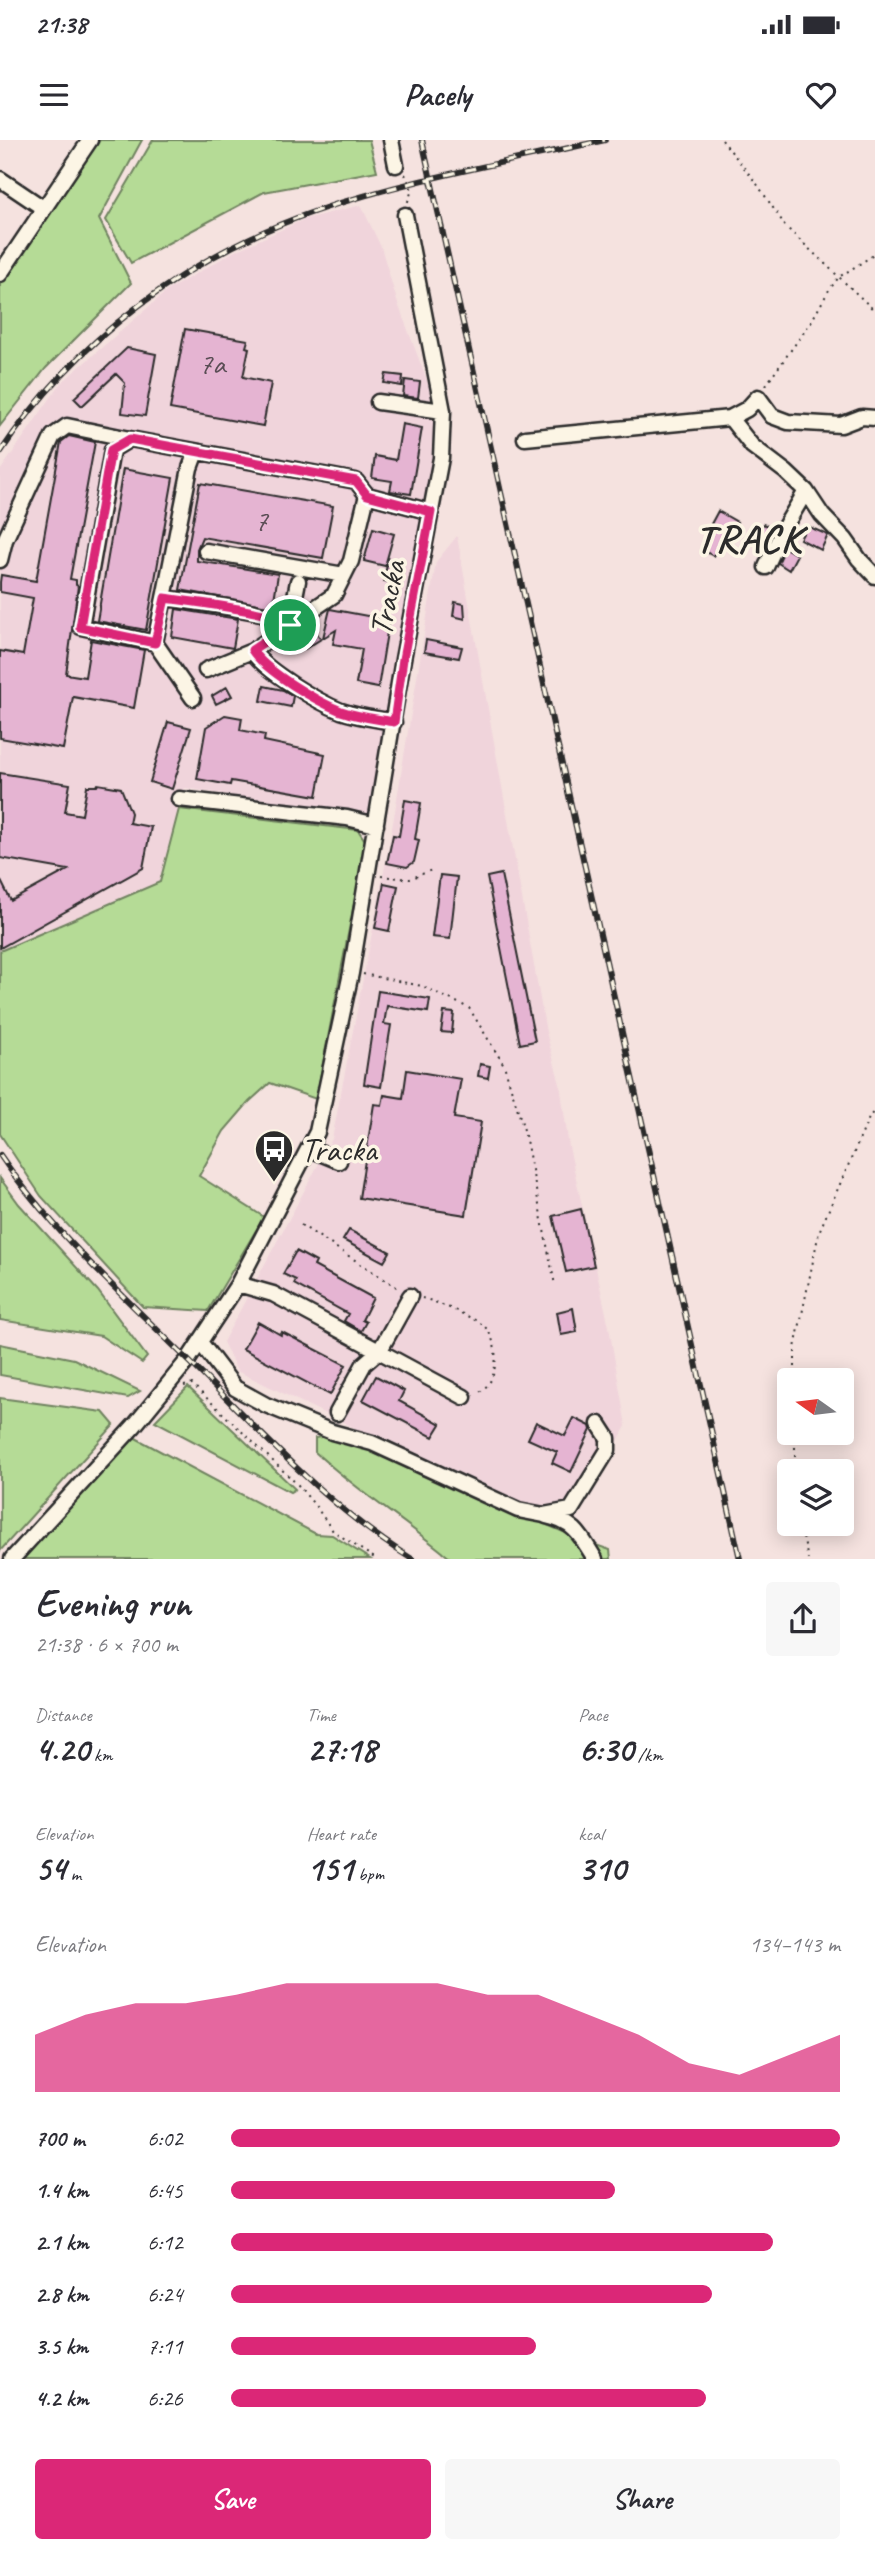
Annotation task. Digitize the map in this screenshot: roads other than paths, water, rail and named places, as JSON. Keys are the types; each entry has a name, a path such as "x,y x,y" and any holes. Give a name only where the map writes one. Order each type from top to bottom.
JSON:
{"street":[{"path":"0,274 90,140"},
{"path":"391,140 396,165"},
{"path":"0,179 43,208"},
{"name":"Tracka","path":"12,1559 134,1426 200,1342 239,1284 317,1132 352,973 403,659 441,458 443,411 405,215"},
{"path":"525,438 730,418 747,409 758,397 772,416 788,422 820,426 841,425 862,417 875,418"},
{"path":"378,402 443,411"},
{"path":"730,418 752,446 806,491 822,515 875,576"},
{"path":"0,560 5,540 53,436 67,426 356,481 367,495 431,512"},
{"path":"130,439 111,450 80,627 155,643 193,698"},
{"path":"155,643 190,468 196,452"},
{"path":"766,567 784,528 806,491"},
{"path":"206,670 252,650 288,623 334,595 351,561 367,495"},
{"path":"206,551 344,575"},
{"path":"288,623 298,582"},
{"path":"165,598 269,615 288,623"},
{"path":"252,650 259,661 296,686 340,710 394,722"},
{"path":"179,799 347,818 376,825"},
{"path":"310,1149 339,1161"},
{"path":"239,1284 274,1294 464,1397"},
{"path":"337,1413 364,1364 380,1350 411,1296"},
{"path":"200,1342 236,1388 266,1405 332,1432 372,1443 518,1510 562,1519 576,1529 596,1559"},
{"path":"544,1516 571,1510 608,1450 608,1438 599,1424"}],"railway":[{"path":"422,140 740,1559"},
{"path":"0,453 30,412 99,338 138,306 223,251 269,229 351,200 423,180 605,140"},
{"path":"0,1155 66,1237 295,1467 351,1516 412,1559"}],"place":[{"name":"Tracka","path":"274,1183"}],"district":[{"name":"TRACK","path":"749,538"}]}
